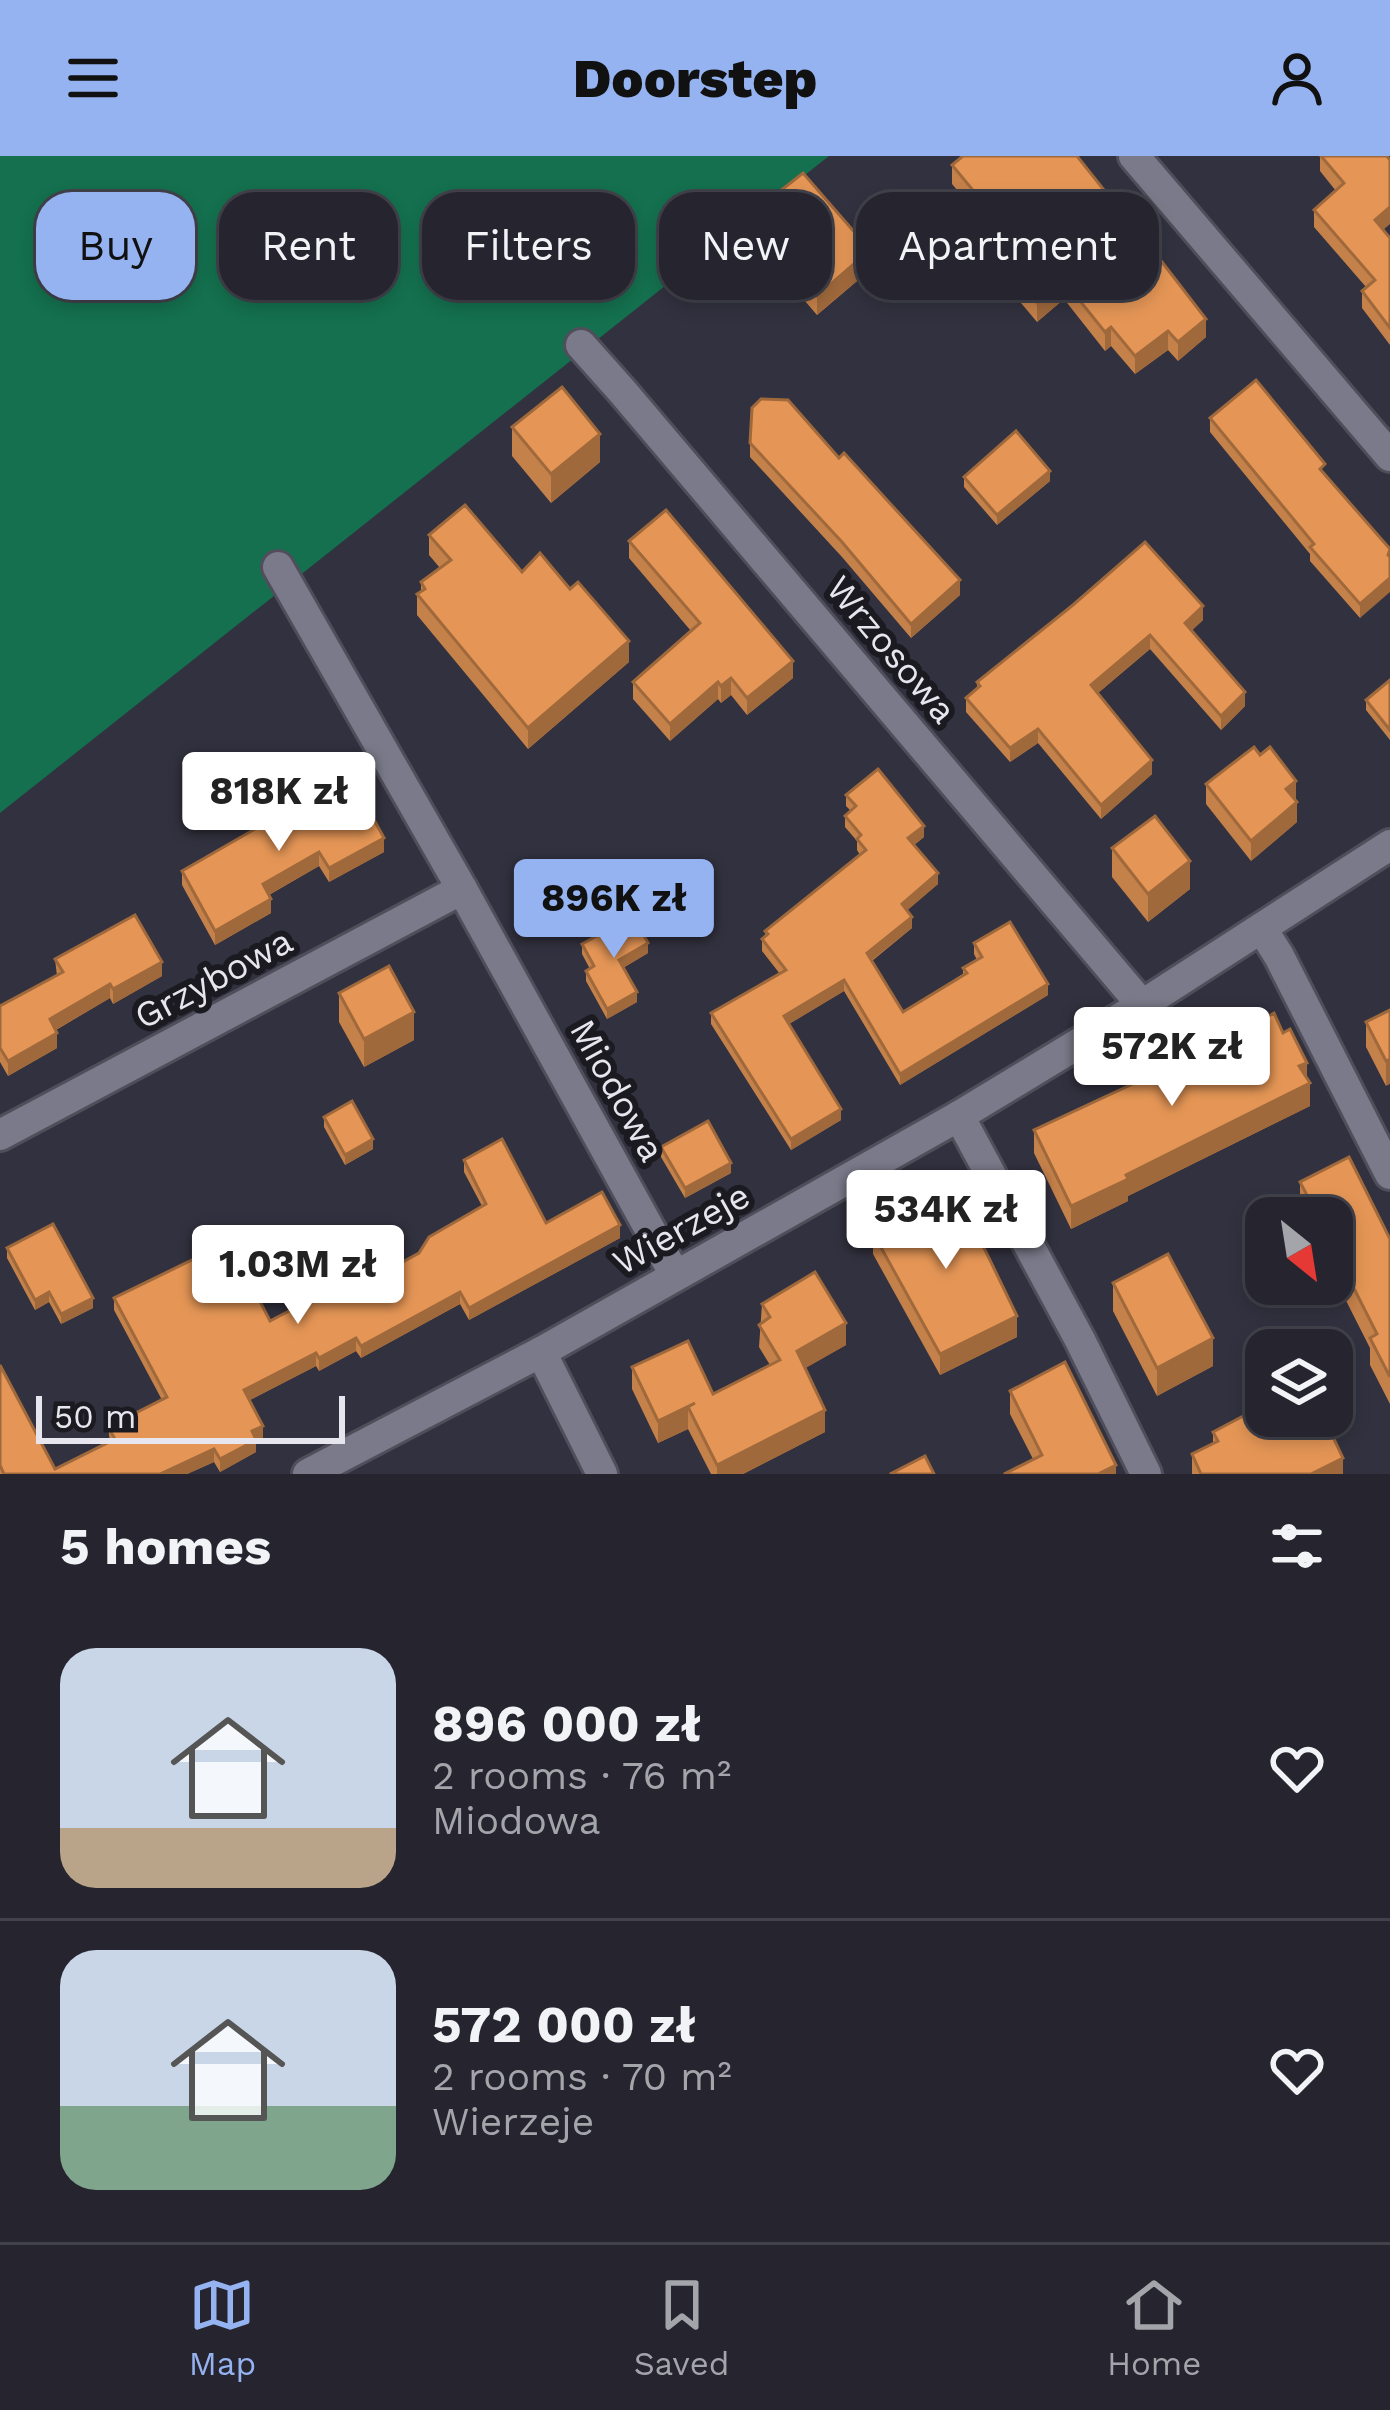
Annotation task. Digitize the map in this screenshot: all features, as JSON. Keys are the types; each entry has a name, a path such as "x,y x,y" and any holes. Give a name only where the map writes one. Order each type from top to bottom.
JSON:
{"street":[{"path":"1134,156 1390,456"},
{"name":"Wrzosowa","path":"581,345 1142,1005"},
{"name":"Miodowa","path":"278,567 675,1275"},
{"name":"Wierzeje","path":"308,1474 541,1352 959,1116 1390,845"},
{"name":"Grzybowa","path":"0,1135 462,889"},
{"path":"1262,929 1390,1174"},
{"path":"959,1116 1146,1474"},
{"path":"541,1352 602,1474"}],"green space":[{"path":"0,156 829,156 784,192 659,192 659,291 0,813"}],"building":[{"path":"963,156 1077,156 1104,190 969,192 972,189 952,165"},
{"path":"1321,156 1387,156 1390,160 1390,207 1375,220 1390,238 1390,328 1362,291 1375,280 1314,210 1344,183"},
{"path":"803,173 820,192 779,192"},
{"path":"832,206 856,234 856,262 832,283"},
{"path":"1162,262 1206,319 1178,342 1168,331 1135,356 1111,327 1105,332 1079,300 1159,300"},
{"path":"1256,380 1325,464 1320,469 1390,549 1390,578 1360,604 1210,418"},
{"path":"562,387 600,434 551,474 512,427"},
{"path":"761,399 788,400 839,458 844,453 960,580 911,624 750,443 752,408"},
{"path":"1016,431 1050,471 997,515 964,477"},
{"path":"465,505 522,572 540,553 570,589 578,582 629,641 528,728 417,594 425,589 421,582 451,560 429,535"},
{"path":"666,510 793,661 747,698 731,678 721,686 718,682 670,724 633,682 700,623 629,541"},
{"path":"1145,542 1203,606 1185,623 1245,692 1221,716 1150,635 1091,685 1152,760 1101,805 1038,729 1010,748 966,698 980,686 977,682"},
{"path":"1390,680 1390,730 1366,700"},
{"path":"1254,747 1260,755 1270,747 1296,781 1286,789 1297,802 1251,841 1206,784"},
{"path":"878,769 924,826 908,838 938,873 902,904 912,917 867,953 903,1012 967,973 963,968 982,957 974,943 1010,922 1048,984 900,1074 844,980 784,1016 841,1109 791,1139 711,1013 786,970 762,939 768,934 765,931 866,850 857,839 861,835 845,816 856,806 846,795"},
{"path":"356,787 384,838 329,868 319,852 263,884 271,899 215,931 182,871 307,799 313,810"},
{"path":"1155,816 1190,861 1148,894 1112,848"},
{"path":"135,915 162,962 113,989 110,984 50,1019 57,1033 8,1061 0,1048 0,1006 63,972 55,959"},
{"path":"633,916 648,943 619,960 637,992 607,1009 586,971 594,966 582,944"},
{"path":"389,966 414,1012 364,1039 339,993"},
{"path":"1390,1010 1390,1059 1386,1061 1366,1022"},
{"path":"1274,1013 1283,1033 1290,1029 1307,1063 1299,1066 1310,1083 1071,1206 1034,1130"},
{"path":"352,1101 373,1139 345,1155 324,1117"},
{"path":"708,1121 731,1163 685,1188 661,1147"},
{"path":"502,1139 546,1223 602,1192 620,1225 469,1308 460,1292 361,1346 356,1338 319,1358 316,1353 244,1390 263,1426 252,1431 256,1440 220,1459 214,1449 160,1474 4,1474 0,1465 0,1365 55,1469 115,1439 108,1427 167,1397 114,1298 200,1256 219,1295 249,1280 270,1321 357,1275 362,1284 419,1253 429,1237 486,1204 464,1160"},
{"path":"1349,1157 1390,1239 1390,1377 1370,1338 1377,1334 1353,1287 1353,1197 1308,1197 1300,1182"},
{"path":"956,1190 1017,1316 940,1354 873,1233"},
{"path":"53,1224 93,1298 61,1314 49,1292 35,1300 7,1248"},
{"path":"1168,1254 1213,1338 1157,1368 1113,1283"},
{"path":"815,1272 846,1323 797,1351 825,1410 717,1465 688,1407 695,1403 658,1421 632,1367 688,1341 713,1394 780,1360 759,1325 770,1317 762,1304"},
{"path":"1065,1362 1116,1465 1098,1474 1004,1474 1042,1455 1010,1391"},
{"path":"1245,1415 1245,1437 1333,1437 1343,1458 1311,1474 1201,1474 1192,1454 1218,1441 1213,1432"},
{"path":"925,1456 934,1474 890,1474"}]}
